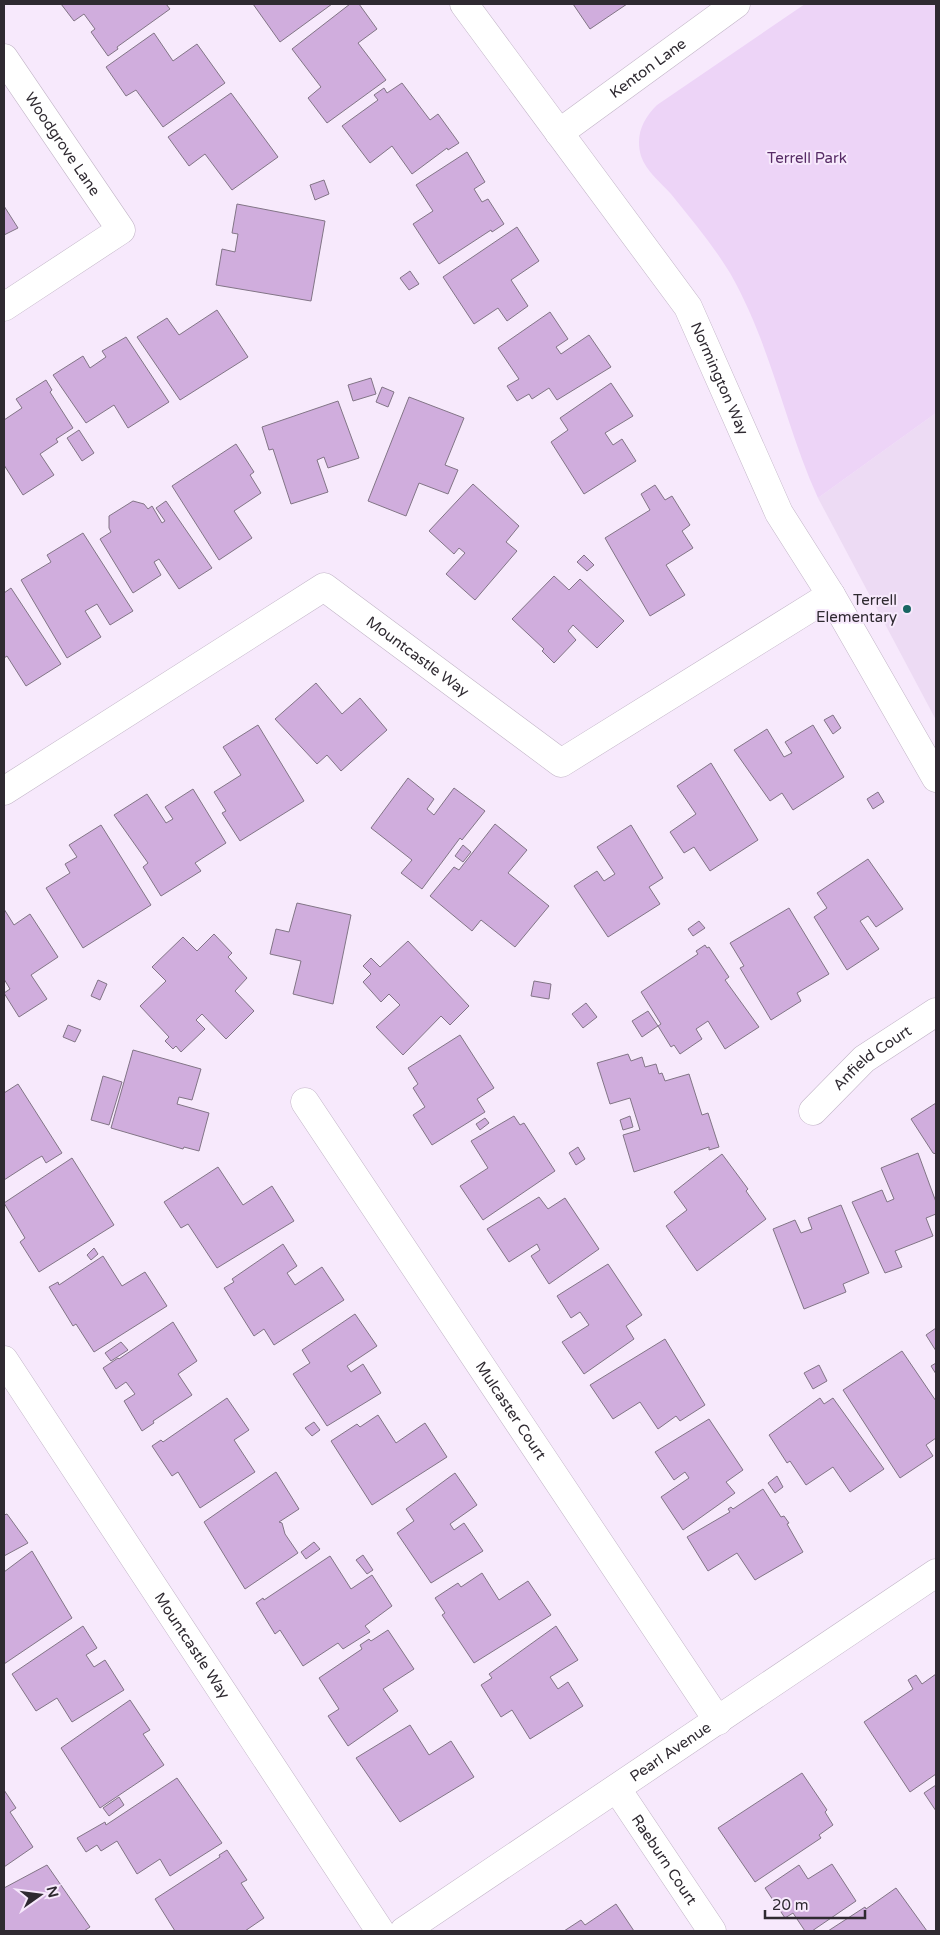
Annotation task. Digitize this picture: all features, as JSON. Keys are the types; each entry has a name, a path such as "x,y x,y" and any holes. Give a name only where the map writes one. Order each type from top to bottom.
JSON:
{"street":[{"name":"Normington Way","path":"464,4 688,307 779,513 831,595 936,778"},
{"name":"Kenton Lane","path":"559,133 736,4"},
{"name":"Woodgrove Lane","path":"4,58 121,230 4,306"},
{"name":"Mountcastle Way","path":"4,791 324,588 561,763 831,595"},
{"name":"Anfield Court","path":"813,1111 864,1060 936,1012"},
{"name":"Mulcaster Court","path":"305,1102 718,1721"},
{"name":"Mountcastle Way","path":"4,1360 380,1931"},
{"name":"Pearl Avenue","path":"404,1931 936,1573"},
{"name":"Raeburn Court","path":"617,1789 712,1931"}],"shaded area":[{"name":"Terrell Elementary","path":"936,413 936,720 818,498"}],"green space":[{"name":"Terrell Park","path":"805,4 936,4 936,413 818,498 806,470 757,329 730,273 671,194 646,167 639,148 640,134 644,122 657,105"}],"building":[{"path":"61,4 166,4 170,9 117,47 118,49 108,56 91,32 95,29 84,14 74,21"},
{"path":"253,4 332,4 280,42"},
{"path":"350,4 359,4 377,29 358,43 386,80 327,123 308,98 321,87 292,49"},
{"path":"573,4 627,4 590,29"},
{"path":"154,33 173,61 197,44 225,83 163,127 136,90 126,96 106,67"},
{"path":"402,83 430,120 438,114 459,143 448,150 447,148 412,174 392,146 370,163 342,126 378,100 374,95 384,88 387,93"},
{"path":"231,93 278,157 232,190 205,154 189,166 168,137"},
{"path":"467,152 485,182 474,189 482,202 488,199 504,224 492,232 491,230 439,264 413,224 433,211 416,185"},
{"path":"324,180 329,194 315,200 310,185"},
{"path":"237,204 325,221 311,301 216,285 222,249 235,252 238,234 232,233"},
{"path":"4,206 18,228 4,235"},
{"path":"517,227 539,261 511,280 528,306 507,321 498,308 474,324 443,277"},
{"path":"410,271 419,284 409,290 400,278"},
{"path":"217,310 248,357 180,400 137,337 167,318 179,335"},
{"path":"550,312 568,339 556,347 561,354 589,335 611,367 557,400 549,388 532,399 529,394 517,401 507,386 519,379 498,348"},
{"path":"126,337 169,402 128,428 114,405 86,423 53,375 83,356 90,368 106,357 102,351"},
{"path":"371,378 376,394 353,401 348,385"},
{"path":"46,380 52,390 50,392 73,428 56,439 58,442 40,454 54,475 23,495 4,465 4,420 22,408 16,399"},
{"path":"611,383 633,416 605,433 613,445 622,439 636,461 584,494 551,442 568,430 560,418"},
{"path":"382,387 394,392 388,407 376,402"},
{"path":"409,397 464,418 445,465 458,470 448,494 419,483 406,516 368,501"},
{"path":"338,401 359,458 328,468 324,457 317,460 328,492 291,504 273,449 269,450 262,427"},
{"path":"79,430 94,453 82,461 67,438"},
{"path":"236,444 254,472 250,475 261,493 234,511 252,538 219,560 172,486"},
{"path":"473,484 519,526 506,542 517,551 475,600 446,574 465,553 459,548 454,554 429,531"},
{"path":"655,485 665,500 672,496 690,525 682,531 693,548 666,565 685,595 650,616 605,538 650,510 641,494"},
{"path":"133,501 144,504 148,509 152,506 162,523 165,521 156,508 166,501 212,568 179,589 159,559 154,562 161,575 133,593 100,539 111,532 109,516"},
{"path":"83,533 133,611 110,625 97,604 85,611 101,637 67,658 21,580 51,562 47,555"},
{"path":"584,555 594,565 587,571 577,562"},
{"path":"554,576 569,590 580,579 624,621 597,648 573,625 568,631 576,640 554,663 542,651 544,649 512,619"},
{"path":"11,588 61,664 26,686 7,656 4,658 4,593"},
{"path":"316,683 342,714 360,698 387,730 341,771 327,755 317,764 275,719"},
{"path":"833,715 841,728 833,734 824,720"},
{"path":"258,725 304,801 240,841 222,813 226,811 214,792 241,775 223,747"},
{"path":"813,725 844,777 793,810 782,793 770,801 734,750 767,729 784,757 792,753 785,742"},
{"path":"711,763 758,840 710,871 694,847 684,853 670,832 696,814 677,786"},
{"path":"408,778 434,799 427,809 434,815 454,788 485,811 462,840 460,838 422,889 401,873 412,860 371,828"},
{"path":"193,789 226,843 195,863 201,871 161,896 143,867 148,863 114,815 147,794 166,823 173,819 165,807"},
{"path":"878,792 884,802 873,809 867,799"},
{"path":"495,824 527,850 508,873 549,906 515,947 481,920 472,931 430,896 454,867 459,870"},
{"path":"101,825 151,905 83,948 46,888 70,873 65,864 77,857 69,845"},
{"path":"631,825 663,878 649,887 660,904 608,937 574,886 597,871 604,881 615,874 597,847"},
{"path":"463,845 471,852 463,862 455,856"},
{"path":"868,859 903,909 876,927 868,916 860,921 879,949 847,970 814,917 827,908 817,893"},
{"path":"297,903 351,915 333,1004 293,994 301,961 270,954 276,929 289,932"},
{"path":"789,908 829,974 797,993 801,1001 771,1020 740,968 744,966 730,943"},
{"path":"4,909 14,925 30,914 58,957 31,975 47,999 19,1017 4,993 10,989 4,979"},
{"path":"699,921 705,928 693,936 688,929"},
{"path":"214,934 232,953 228,957 247,978 235,991 254,1011 226,1039 202,1014 196,1020 205,1029 181,1052 176,1046 173,1049 165,1041 169,1037 140,1006 166,981 152,967 183,937 197,951"},
{"path":"408,941 469,1006 450,1025 441,1016 403,1055 376,1027 400,1005 389,994 381,1002 363,982 371,974 363,966 371,958 380,967"},
{"path":"705,945 707,948 709,947 729,977 725,980 759,1027 725,1049 708,1021 696,1029 702,1039 680,1054 674,1045 671,1047 658,1026 661,1024 641,992 698,954 696,951"},
{"path":"98,980 107,984 100,1000 91,996"},
{"path":"534,981 551,984 549,999 531,996"},
{"path":"586,1003 597,1017 583,1028 572,1014"},
{"path":"648,1011 658,1026 642,1037 632,1021"},
{"path":"68,1025 81,1030 75,1042 63,1037"},
{"path":"460,1035 494,1088 477,1099 485,1112 432,1145 413,1115 425,1107 413,1088 418,1084 408,1068"},
{"path":"133,1050 201,1069 192,1100 179,1097 177,1104 209,1113 199,1151 184,1147 183,1149 111,1128"},
{"path":"628,1054 631,1061 642,1057 645,1067 656,1064 659,1074 662,1073 665,1081 689,1074 702,1115 708,1113 719,1147 709,1150 709,1147 634,1172 623,1135 640,1130 630,1098 610,1104 597,1063"},
{"path":"103,1076 122,1082 109,1125 91,1120"},
{"path":"18,1084 62,1153 46,1163 42,1156 4,1180 4,1093"},
{"path":"936,1103 936,1154 933,1153 911,1119"},
{"path":"514,1116 520,1125 524,1123 555,1171 483,1220 460,1186 488,1168 471,1141"},
{"path":"630,1116 633,1127 623,1130 620,1120"},
{"path":"485,1118 489,1123 480,1130 476,1124"},
{"path":"578,1147 585,1159 576,1165 569,1153"},
{"path":"918,1153 936,1202 936,1214 926,1218 933,1236 895,1251 902,1267 885,1273 852,1202 882,1190 887,1202 894,1199 881,1168"},
{"path":"722,1154 748,1189 746,1191 766,1219 697,1271 666,1226 687,1210 674,1192"},
{"path":"72,1158 114,1225 39,1272 20,1242 25,1238 4,1203"},
{"path":"218,1167 243,1205 272,1186 294,1221 217,1268 188,1224 181,1228 164,1202"},
{"path":"539,1197 548,1209 565,1198 599,1249 549,1284 531,1256 540,1250 537,1244 509,1262 487,1229"},
{"path":"841,1205 869,1273 843,1284 846,1292 804,1309 773,1229 795,1220 801,1233 812,1229 808,1218"},
{"path":"283,1244 297,1266 287,1273 295,1285 322,1267 344,1300 274,1345 264,1329 254,1336 224,1288 234,1282 232,1279"},
{"path":"94,1248 98,1254 91,1260 87,1255"},
{"path":"103,1256 122,1286 145,1272 167,1306 94,1352 76,1324 73,1326 49,1287 58,1282 59,1285"},
{"path":"608,1264 642,1315 626,1326 634,1339 584,1374 562,1342 589,1325 580,1312 571,1318 557,1296"},
{"path":"355,1314 377,1346 347,1366 351,1372 363,1364 381,1393 327,1426 293,1374 310,1363 302,1350"},
{"path":"173,1322 197,1361 178,1374 192,1395 153,1421 154,1423 142,1431 124,1401 135,1394 126,1382 116,1389 103,1368"},
{"path":"936,1328 936,1351 926,1335"},
{"path":"665,1339 705,1405 680,1421 676,1416 658,1429 640,1402 613,1419 590,1385"},
{"path":"121,1342 128,1350 111,1361 105,1353"},
{"path":"902,1351 936,1401 936,1438 926,1445 933,1456 900,1478 843,1390"},
{"path":"936,1363 936,1374 931,1366"},
{"path":"819,1365 827,1381 813,1389 804,1373"},
{"path":"227,1398 249,1430 234,1440 255,1472 200,1508 178,1472 172,1476 152,1446 161,1440 163,1442"},
{"path":"820,1398 824,1404 833,1398 884,1469 850,1492 833,1467 806,1485 790,1461 787,1463 769,1435"},
{"path":"378,1415 396,1443 425,1423 447,1457 372,1505 331,1441 357,1424 360,1427"},
{"path":"709,1419 743,1470 726,1482 735,1493 683,1530 661,1497 689,1478 685,1472 674,1480 655,1452"},
{"path":"314,1422 320,1430 312,1436 305,1428"},
{"path":"276,1472 299,1509 279,1522 282,1523 285,1534 298,1553 245,1589 204,1522"},
{"path":"455,1473 477,1505 450,1524 454,1530 464,1523 483,1551 431,1583 397,1533 414,1521 406,1509"},
{"path":"777,1476 783,1487 775,1493 768,1483"},
{"path":"763,1489 781,1517 784,1516 789,1523 787,1524 803,1552 755,1580 737,1553 708,1571 687,1537 730,1512 728,1509 731,1507 733,1509"},
{"path":"7,1514 28,1543 4,1556 4,1515"},
{"path":"314,1542 320,1549 306,1559 301,1552"},
{"path":"32,1551 72,1618 4,1664 4,1572"},
{"path":"363,1555 373,1570 367,1574 356,1560"},
{"path":"330,1556 351,1589 372,1575 392,1606 365,1626 370,1632 343,1649 338,1643 303,1666 280,1630 275,1634 256,1603 263,1598 264,1600"},
{"path":"482,1573 499,1600 528,1581 551,1615 474,1663 442,1615 445,1613 435,1598 458,1583 461,1587"},
{"path":"83,1626 97,1648 86,1655 94,1667 105,1660 124,1690 72,1722 57,1698 36,1711 12,1674"},
{"path":"556,1626 578,1660 550,1677 558,1689 568,1682 583,1706 530,1739 512,1710 501,1717 481,1685 492,1678 489,1674"},
{"path":"388,1630 414,1669 383,1689 398,1711 348,1746 328,1716 339,1709 319,1678 362,1649 360,1645 369,1639 371,1641"},
{"path":"936,1674 936,1774 910,1792 864,1722 913,1689 908,1680 916,1675 922,1684"},
{"path":"130,1700 150,1730 143,1734 164,1765 100,1808 61,1748"},
{"path":"410,1725 429,1755 451,1741 474,1777 400,1822 356,1758"},
{"path":"802,1773 827,1810 825,1812 833,1825 819,1835 821,1838 755,1882 718,1828"},
{"path":"177,1778 222,1843 170,1876 160,1859 137,1874 117,1841 101,1851 97,1845 86,1852 77,1838 105,1822 106,1825"},
{"path":"936,1785 936,1811 924,1793"},
{"path":"4,1790 16,1808 10,1812 33,1847 4,1867"},
{"path":"119,1797 124,1805 109,1816 103,1808"},
{"path":"227,1850 247,1880 241,1883 264,1918 245,1931 175,1931 155,1899 220,1857 219,1855"},
{"path":"832,1864 856,1901 812,1931 805,1931 793,1913 785,1918 765,1888 799,1865 808,1879"},
{"path":"47,1865 90,1927 84,1931 4,1931 4,1888"},
{"path":"896,1888 927,1931 828,1931 865,1907 866,1909"},
{"path":"616,1904 634,1931 564,1931 581,1920 585,1925"}],"place":[{"name":"Terrell Elementary","path":"907,609"}]}
